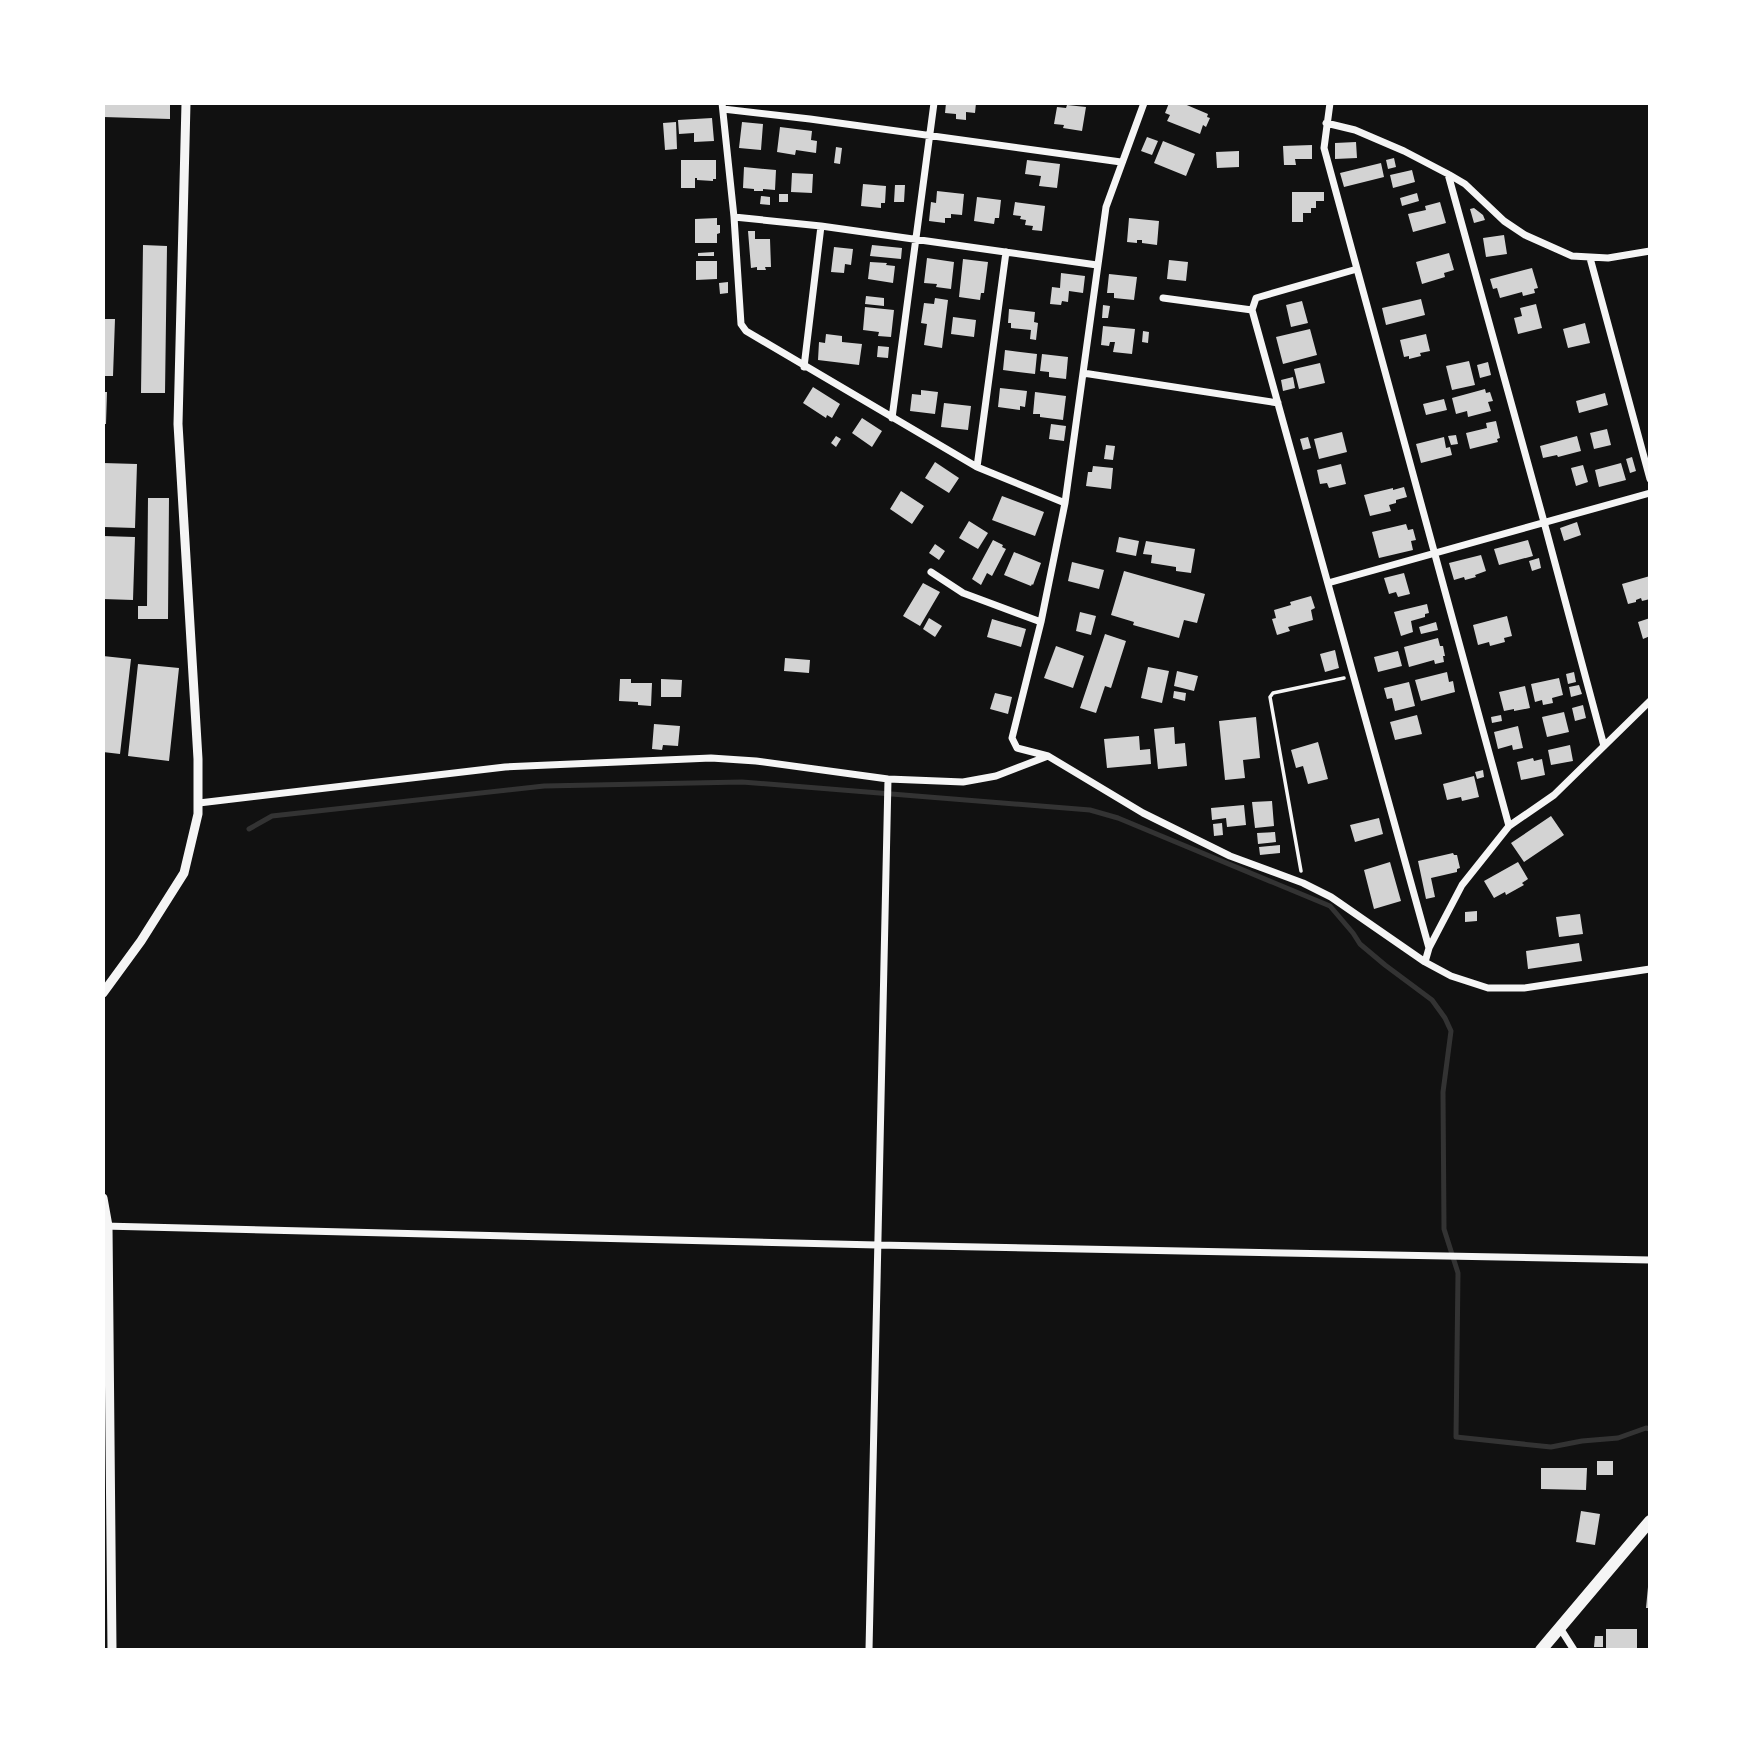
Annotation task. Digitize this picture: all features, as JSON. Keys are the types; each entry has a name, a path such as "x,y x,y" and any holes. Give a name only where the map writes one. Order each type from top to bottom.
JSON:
{"highway":[{"path":"1541,1650 1650,1521"}],"street":[{"path":"103,993 141,941 184,873 198,814 198,759 178,424 186,103"},
{"path":"892,418 934,103"},
{"path":"1144,103 1106,207 1065,503 1041,622 1012,738 1017,748 1048,756 1143,813 1230,856 1303,883 1331,897 1425,962 1451,976 1488,988 1524,988 1650,969"},
{"path":"1330,103 1324,148 1509,826"},
{"path":"1065,503 977,467 746,331 741,324 734,217 722,106 1121,162"},
{"path":"1326,123 1354,130 1404,151 1448,174 1465,184 1504,221 1525,235 1572,256 1618,257 1650,251"},
{"path":"1448,174 1604,746"},
{"path":"734,217 821,226 1097,265"},
{"path":"804,367 821,226"},
{"path":"977,467 1006,252"},
{"path":"1590,258 1650,479"},
{"path":"1357,269 1256,298 1252,310 1429,947"},
{"path":"1163,298 1252,310"},
{"path":"1083,373 1278,403"},
{"path":"1328,583 1650,493"},
{"path":"931,572 963,593 1041,622"},
{"path":"1425,962 1429,947 1462,885 1509,826 1554,795 1650,701"},
{"path":"199,803 505,767 712,758 756,761 888,779 963,782 996,776 1048,756"},
{"path":"869,1650 888,779"},
{"path":"103,1198 106,1226 112,1650"},
{"path":"106,1226 1650,1260"},
{"path":"1560,1628 1574,1650"}],"path":[{"path":"1303,883 1270,697 1273,693 1353,676"}],"building":[{"path":"103,103 170,103 170,119 103,117"},
{"path":"946,103 976,103 975,113 966,112 966,120 956,119 956,114 945,113"},
{"path":"1169,103 1182,103 1208,114 1207,117 1210,118 1206,127 1203,125 1200,134 1167,121 1170,115 1165,113"},
{"path":"1067,105 1086,107 1082,131 1054,124 1057,107 1066,108"},
{"path":"712,118 714,141 694,142 694,133 679,134 678,120"},
{"path":"676,122 677,149 665,150 663,123"},
{"path":"742,122 763,124 761,150 739,148"},
{"path":"780,127 812,131 811,140 817,141 816,153 796,150 795,155 777,152"},
{"path":"1147,137 1158,141 1152,155 1141,151"},
{"path":"1163,141 1195,154 1186,176 1154,163"},
{"path":"1356,142 1357,158 1335,159 1335,143"},
{"path":"1312,145 1312,159 1295,159 1296,165 1284,165 1283,146"},
{"path":"836,147 842,148 840,164 834,163"},
{"path":"1239,151 1239,167 1217,168 1216,152"},
{"path":"1394,158 1396,167 1388,169 1386,160"},
{"path":"681,160 716,160 716,179 713,181 695,178 695,188 681,188"},
{"path":"1027,160 1060,164 1057,188 1039,186 1041,176 1025,174"},
{"path":"1381,163 1384,177 1344,187 1340,173"},
{"path":"744,167 776,170 775,190 754,191 743,188"},
{"path":"1412,170 1415,182 1393,188 1390,175"},
{"path":"792,173 813,174 812,193 791,192"},
{"path":"863,184 886,186 885,203 881,203 881,208 861,206"},
{"path":"895,185 905,185 904,202 894,202"},
{"path":"937,191 964,194 962,215 951,214 951,218 945,218 945,223 929,221 931,202 936,203"},
{"path":"1292,192 1324,192 1324,201 1316,201 1316,208 1311,208 1311,213 1303,213 1303,222 1292,222"},
{"path":"1417,193 1419,201 1402,206 1400,198"},
{"path":"779,194 788,194 788,202 779,202"},
{"path":"761,196 770,197 770,205 760,204"},
{"path":"977,197 1001,200 999,218 995,218 994,224 974,221"},
{"path":"1015,202 1045,206 1042,231 1032,230 1033,226 1025,225 1026,220 1020,219 1021,216 1013,215"},
{"path":"1440,202 1446,223 1413,232 1408,214 1426,210 1425,206"},
{"path":"1474,208 1485,220 1474,223 1470,209"},
{"path":"717,218 720,233 717,234 717,243 695,243 695,219"},
{"path":"1129,218 1159,221 1157,245 1142,243 1142,240 1137,240 1137,243 1127,242"},
{"path":"748,231 755,231 755,239 770,239 771,267 765,267 766,270 751,268"},
{"path":"1504,235 1507,254 1486,257 1483,238"},
{"path":"143,245 167,246 165,393 141,393"},
{"path":"872,245 902,248 901,259 870,256"},
{"path":"834,247 853,249 851,265 845,264 844,273 831,272"},
{"path":"714,252 714,256 698,256 698,253"},
{"path":"1449,253 1454,270 1444,273 1445,277 1422,284 1416,262"},
{"path":"927,258 954,262 951,289 924,283"},
{"path":"963,259 988,262 984,293 981,293 980,300 959,297"},
{"path":"1169,260 1188,262 1186,281 1167,279"},
{"path":"696,261 717,261 717,279 696,280"},
{"path":"870,262 895,266 893,283 868,279"},
{"path":"1532,268 1538,288 1534,289 1535,293 1523,296 1522,292 1500,298 1497,288 1493,289 1490,279"},
{"path":"1061,273 1085,276 1083,293 1069,291 1068,302 1062,301 1061,305 1050,304 1052,287 1060,288"},
{"path":"1109,274 1137,277 1134,300 1114,298 1114,293 1107,293"},
{"path":"728,282 728,293 720,294 719,283"},
{"path":"866,296 884,298 884,306 865,304"},
{"path":"935,298 948,300 942,348 924,345 927,324 921,323 924,303 934,304"},
{"path":"1421,299 1425,315 1386,325 1382,308"},
{"path":"1302,301 1308,323 1291,327 1286,305"},
{"path":"1536,304 1542,328 1518,334 1514,318 1522,316 1520,308"},
{"path":"1103,305 1110,306 1108,318 1102,318"},
{"path":"865,307 894,310 891,337 878,336 879,332 863,330"},
{"path":"1009,309 1035,312 1034,322 1038,323 1036,340 1030,339 1031,330 1011,328 1011,323 1008,323"},
{"path":"953,317 976,320 974,337 951,334"},
{"path":"103,319 115,319 113,376 103,376"},
{"path":"1585,323 1590,343 1568,348 1563,329"},
{"path":"1103,326 1135,329 1132,354 1113,352 1115,342 1110,342 1109,346 1101,345"},
{"path":"1310,329 1317,355 1283,364 1276,337"},
{"path":"1143,331 1149,332 1148,343 1142,342"},
{"path":"826,334 842,336 842,342 862,344 859,365 818,360 819,342 825,343"},
{"path":"1426,334 1430,351 1409,359 1409,356 1404,357 1400,340"},
{"path":"878,346 889,347 888,358 877,357"},
{"path":"1005,350 1037,354 1035,374 1003,370"},
{"path":"1042,354 1068,357 1066,379 1049,377 1049,372 1040,371"},
{"path":"1469,361 1475,385 1452,390 1446,366"},
{"path":"1488,362 1491,375 1480,378 1477,365"},
{"path":"1320,363 1325,383 1299,389 1294,369"},
{"path":"1293,377 1295,388 1283,391 1281,380"},
{"path":"813,387 840,404 832,418 827,415 826,418 803,403"},
{"path":"1000,388 1027,391 1025,407 1020,406 1020,410 998,407"},
{"path":"1485,389 1486,393 1490,392 1493,401 1488,402 1491,411 1468,417 1467,411 1456,414 1452,398"},
{"path":"921,390 938,392 935,414 910,411 912,394 921,395"},
{"path":"103,392 107,392 106,424 103,424"},
{"path":"1035,392 1066,396 1063,420 1033,414"},
{"path":"1605,393 1608,405 1579,413 1576,401"},
{"path":"1444,399 1447,410 1426,415 1423,404"},
{"path":"944,403 971,406 968,430 941,427"},
{"path":"862,418 882,431 872,447 852,433"},
{"path":"1496,421 1500,438 1497,439 1498,442 1470,449 1466,433 1487,428 1486,423"},
{"path":"1051,424 1066,426 1064,441 1049,439"},
{"path":"1607,429 1611,445 1594,449 1590,433"},
{"path":"1342,432 1347,452 1319,459 1314,439"},
{"path":"1456,435 1458,444 1451,445 1448,436"},
{"path":"836,436 841,439 836,447 831,443"},
{"path":"1577,436 1581,451 1543,458 1540,446"},
{"path":"1308,437 1311,448 1303,450 1300,439"},
{"path":"1444,437 1446,448 1450,447 1452,455 1421,463 1416,444"},
{"path":"1106,445 1115,446 1113,460 1104,459"},
{"path":"1632,457 1636,471 1630,473 1626,459"},
{"path":"935,462 959,478 949,493 925,478"},
{"path":"103,463 137,464 135,528 103,527"},
{"path":"1621,463 1626,480 1599,487 1595,470"},
{"path":"1341,464 1346,484 1329,488 1327,483 1320,484 1317,470"},
{"path":"1583,465 1588,482 1576,486 1571,468"},
{"path":"1093,466 1113,468 1111,489 1086,486 1088,472 1092,472"},
{"path":"1404,487 1407,497 1389,505 1391,511 1370,516 1364,495"},
{"path":"901,491 924,506 912,524 890,509"},
{"path":"1002,496 1044,512 1035,536 992,520"},
{"path":"148,498 169,498 168,619 138,619 138,606 147,606"},
{"path":"969,521 988,533 978,549 959,538"},
{"path":"1577,522 1581,535 1564,541 1560,528"},
{"path":"1406,524 1408,530 1413,529 1416,540 1411,541 1413,550 1379,558 1372,532"},
{"path":"103,536 135,537 133,600 103,599"},
{"path":"1119,537 1139,541 1136,556 1116,552"},
{"path":"993,540 1006,549 992,576 987,573 981,585 972,579"},
{"path":"1528,540 1533,556 1499,565 1494,549"},
{"path":"1146,541 1195,549 1191,573 1176,571 1176,567 1151,563 1152,555 1143,554"},
{"path":"935,544 945,551 939,560 929,553"},
{"path":"1014,552 1041,563 1033,585 1004,575"},
{"path":"1481,555 1486,571 1475,575 1476,577 1454,580 1449,563"},
{"path":"1539,558 1541,568 1532,571 1529,561"},
{"path":"1072,562 1104,570 1099,589 1068,581"},
{"path":"1124,571 1205,594 1197,623 1184,620 1179,638 1133,625 1134,622 1111,615"},
{"path":"1404,573 1410,594 1398,597 1396,592 1389,594 1384,578"},
{"path":"1650,576 1650,599 1642,601 1641,598 1628,604 1622,584"},
{"path":"923,583 940,592 920,626 903,616"},
{"path":"1311,596 1315,608 1311,610 1313,620 1288,627 1290,631 1277,635 1272,619 1276,618 1274,610"},
{"path":"1427,604 1429,613 1411,621 1413,632 1401,636 1394,612"},
{"path":"1080,612 1096,616 1091,635 1076,631"},
{"path":"1507,616 1512,636 1504,638 1505,642 1490,646 1489,642 1478,645 1473,625"},
{"path":"929,618 942,626 935,637 923,629"},
{"path":"1650,618 1650,636 1643,639 1638,622"},
{"path":"992,619 1026,629 1021,647 987,637"},
{"path":"1436,622 1438,630 1421,634 1419,627"},
{"path":"1105,634 1126,641 1111,688 1105,686 1096,713 1080,708"},
{"path":"1438,638 1440,646 1443,646 1444,662 1435,664 1434,660 1409,667 1404,647"},
{"path":"1056,646 1084,656 1073,688 1044,678"},
{"path":"1335,650 1339,668 1325,672 1320,654"},
{"path":"1398,651 1402,666 1378,672 1374,657"},
{"path":"103,656 131,659 120,754 103,752"},
{"path":"785,658 810,660 809,673 784,671"},
{"path":"138,664 179,668 169,761 128,756"},
{"path":"1148,667 1169,671 1162,703 1141,698"},
{"path":"1177,671 1198,676 1194,691 1174,686"},
{"path":"1447,672 1449,682 1453,681 1455,692 1421,701 1415,680"},
{"path":"1574,672 1576,682 1568,684 1566,674"},
{"path":"1559,678 1563,695 1552,698 1553,703 1543,705 1542,700 1535,702 1531,684"},
{"path":"620,679 631,679 631,683 652,683 651,706 619,701"},
{"path":"661,679 682,680 681,697 661,697"},
{"path":"1409,682 1415,706 1395,711 1392,698 1387,699 1384,688"},
{"path":"1579,685 1582,694 1571,697 1569,687"},
{"path":"1525,686 1530,708 1504,711 1499,692"},
{"path":"1174,691 1186,693 1185,701 1173,698"},
{"path":"995,693 1012,697 1008,714 990,709"},
{"path":"1583,705 1586,718 1575,721 1572,708"},
{"path":"1564,712 1569,732 1547,737 1542,717"},
{"path":"1417,715 1422,734 1395,740 1390,722"},
{"path":"1501,715 1502,721 1492,723 1491,717"},
{"path":"1256,717 1260,758 1243,760 1245,778 1225,780 1219,721"},
{"path":"654,724 680,726 678,746 663,745 662,750 652,749"},
{"path":"1518,726 1523,748 1513,750 1512,745 1498,749 1494,732"},
{"path":"1174,727 1175,744 1185,743 1187,766 1158,769 1154,729"},
{"path":"1139,736 1140,750 1150,749 1151,764 1107,768 1104,739"},
{"path":"1318,742 1328,779 1308,784 1303,766 1296,768 1291,750"},
{"path":"1570,745 1573,761 1551,765 1548,750"},
{"path":"1533,758 1534,761 1542,759 1545,775 1521,780 1517,762"},
{"path":"1483,770 1484,777 1477,779 1475,772"},
{"path":"1474,776 1479,797 1462,801 1461,797 1447,800 1443,784"},
{"path":"1272,801 1274,826 1255,828 1252,802"},
{"path":"1244,805 1246,825 1227,827 1226,818 1212,820 1211,808"},
{"path":"1551,816 1564,835 1524,862 1511,843"},
{"path":"1379,818 1383,834 1355,842 1350,825"},
{"path":"1222,823 1223,835 1214,836 1213,824"},
{"path":"1275,832 1276,842 1258,844 1257,833"},
{"path":"1280,845 1280,853 1260,855 1259,847"},
{"path":"1453,853 1457,855 1460,868 1457,872 1431,878 1435,897 1426,899 1418,861"},
{"path":"1390,862 1401,901 1374,909 1364,870"},
{"path":"1518,862 1528,879 1522,883 1524,885 1494,898 1484,881"},
{"path":"1477,911 1477,921 1465,922 1465,912"},
{"path":"1580,914 1583,934 1559,937 1556,917"},
{"path":"1579,943 1582,961 1528,969 1526,951"},
{"path":"1597,1461 1613,1461 1613,1475 1597,1475"},
{"path":"1541,1468 1587,1468 1586,1490 1541,1489"},
{"path":"1581,1511 1600,1514 1595,1545 1576,1542"},
{"path":"1648,1587 1650,1608 1646,1608"},
{"path":"1606,1629 1637,1629 1637,1650 1606,1650"},
{"path":"1595,1636 1603,1636 1603,1647 1594,1647"}],"waterway":[{"path":"249,829 272,816 544,786 742,782 1090,810 1118,818 1330,906 1360,944 1432,1000 1451,1031 1443,1092 1444,1229 1458,1273 1456,1437 1551,1447 1618,1438 1650,1429"}]}
